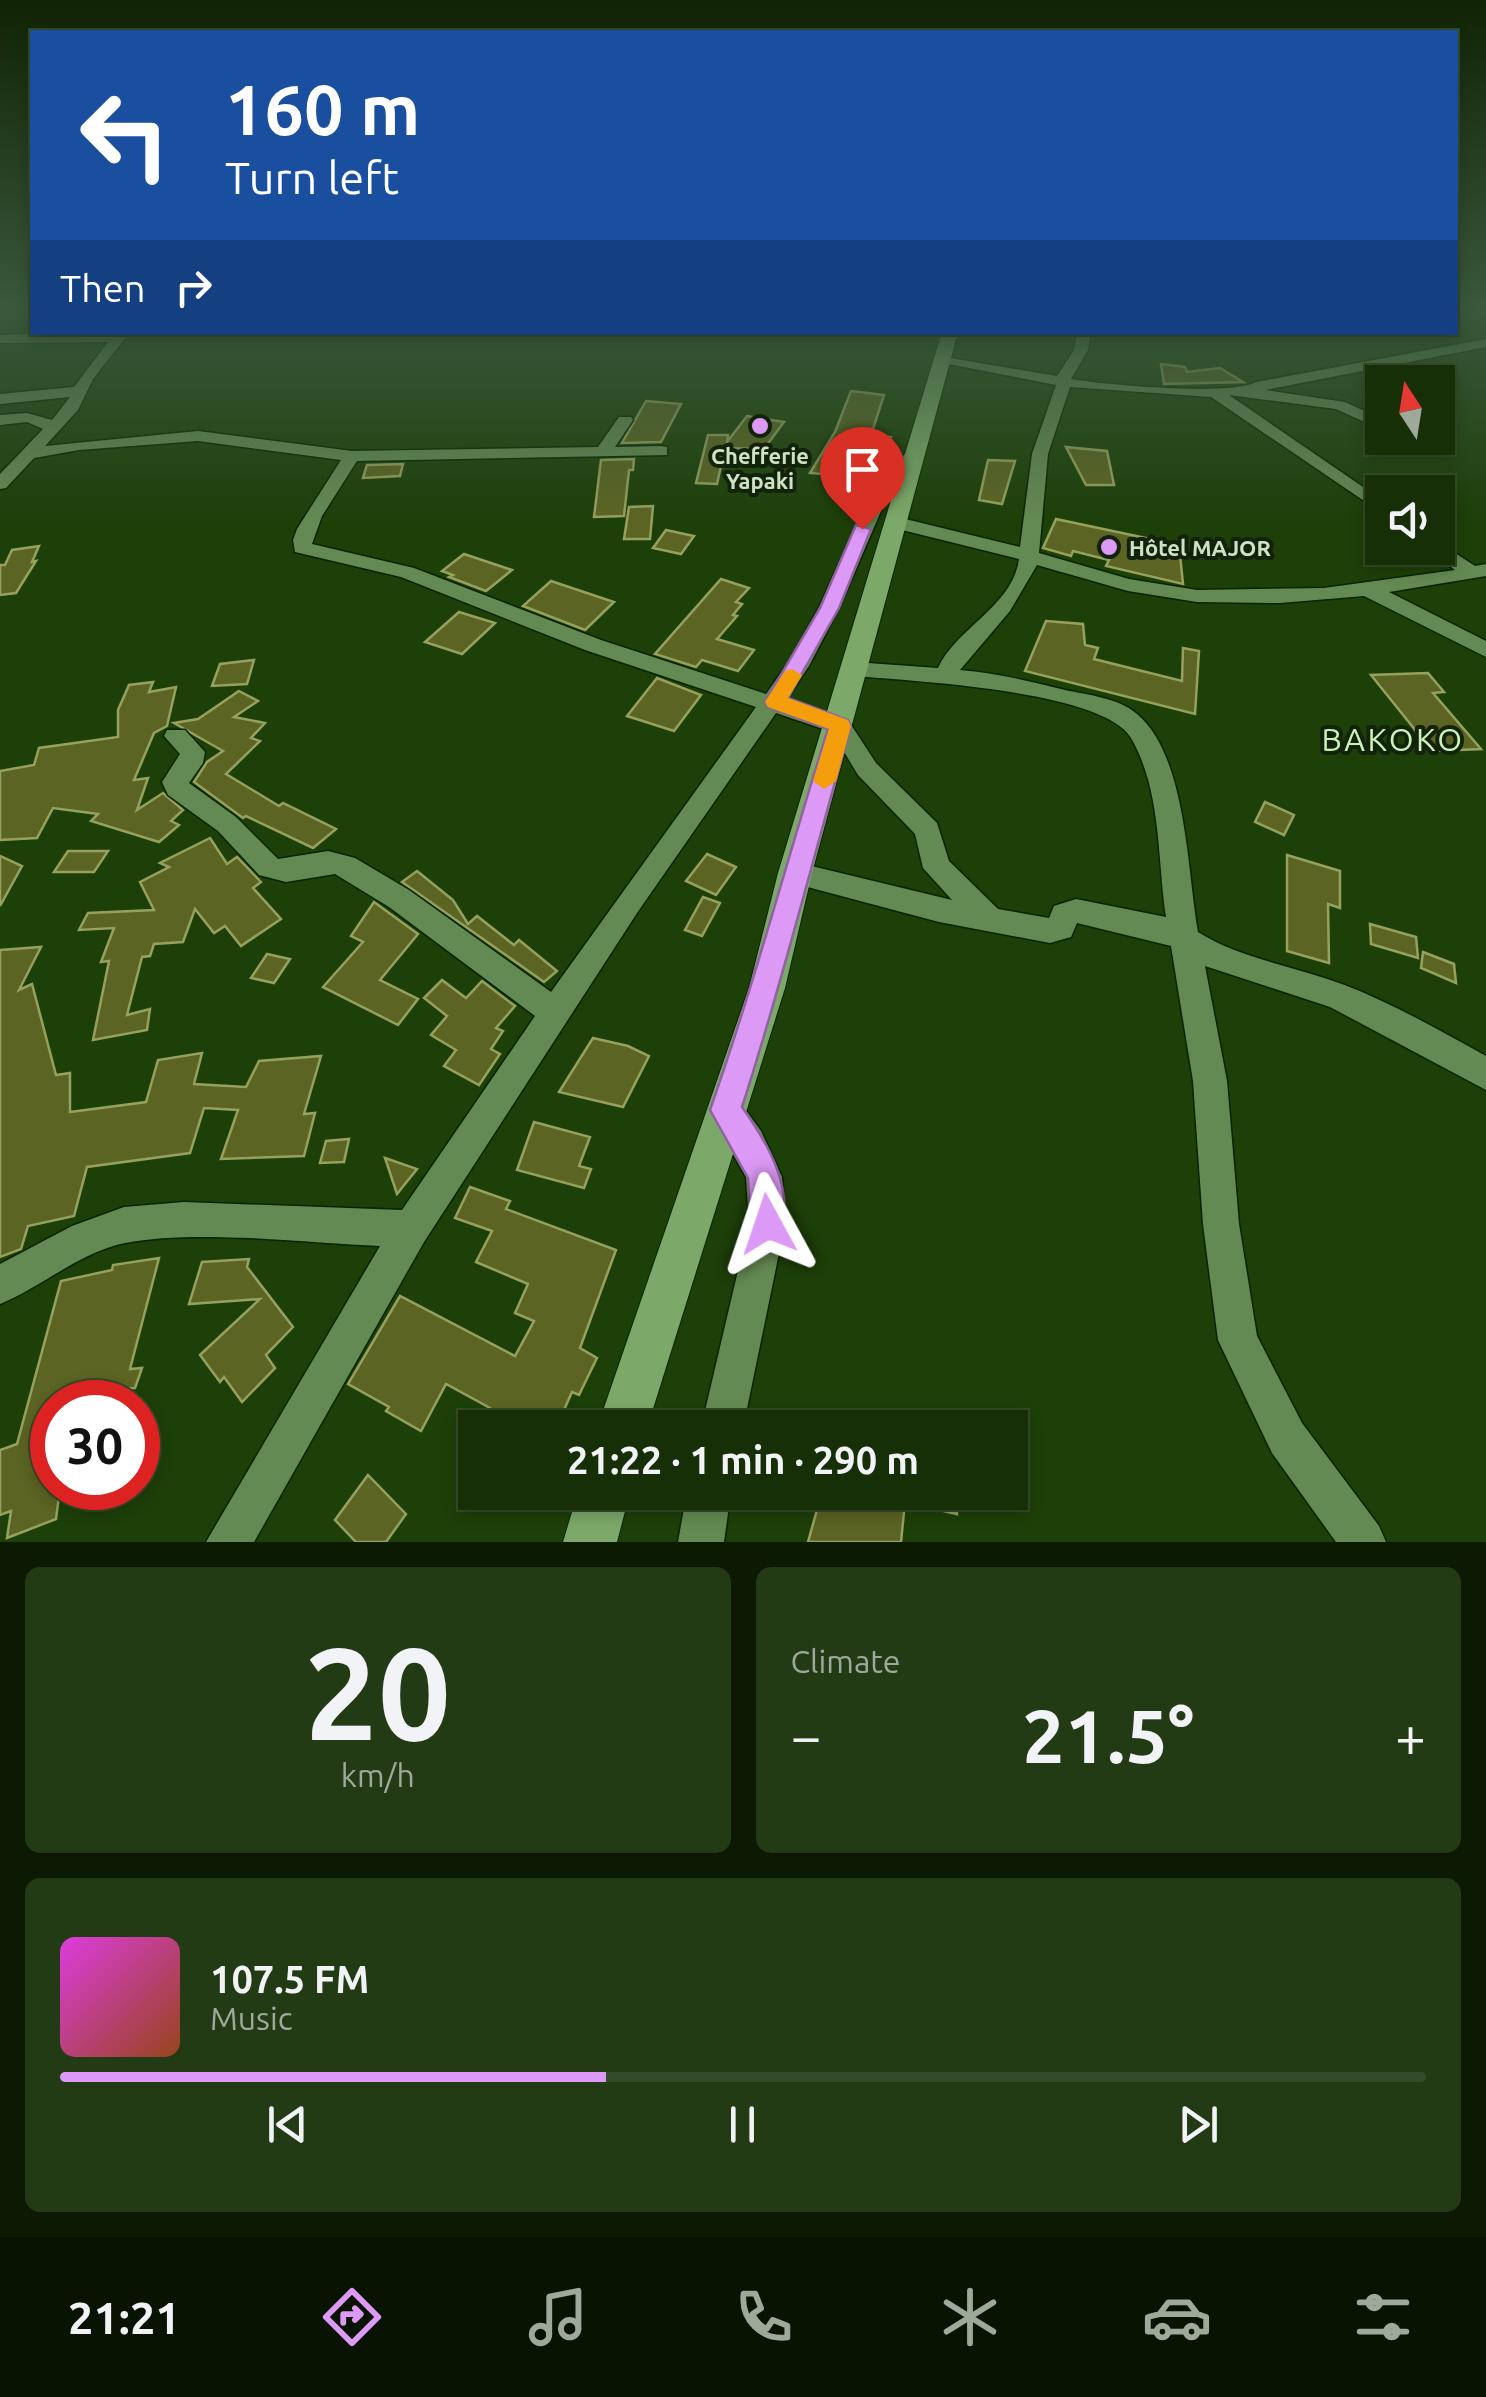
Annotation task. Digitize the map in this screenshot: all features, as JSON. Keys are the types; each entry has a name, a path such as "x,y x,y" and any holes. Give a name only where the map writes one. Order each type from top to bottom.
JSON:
{"highway":[{"path":"628,1410 766,988 795,873 938,377"},
{"path":"590,1542 599,1510"}],"street":[{"path":"1,482 72,407 90,377"},
{"path":"1043,377 1062,383 1216,394 1307,377"},
{"path":"947,673 953,659 1018,588 1027,571 1040,454 1065,377"},
{"path":"1236,390 1340,406 1365,417"},
{"path":"0,398 80,391"},
{"path":"1216,394 1365,496"},
{"path":"0,420 32,418 44,420 52,428"},
{"path":"605,450 625,420"},
{"path":"27,454 79,445 212,436 274,448 352,456 661,451"},
{"path":"229,1542 410,1229 554,1011 712,784 775,702 830,608 887,476 917,453"},
{"path":"352,456 307,527 300,540 302,548 407,572 593,645 840,726 867,769 928,830 933,860 939,869 988,918"},
{"path":"897,524 950,533 1027,558 1159,592 1202,597 1365,588 1479,571"},
{"path":"1455,558 1479,571"},
{"path":"1365,588 1486,650"},
{"path":"854,669 947,673 993,680 1100,706 1126,718 1141,733 1162,783 1210,1081 1220,1224 1238,1340 1286,1438 1364,1542"},
{"path":"176,736 193,752 191,763 175,782 176,788 232,828 262,864 277,870 322,862 344,866 554,1011"},
{"path":"795,873 939,910 1056,931 1061,928 1064,915 1076,911 1157,925 1240,968 1336,996 1366,1009 1486,1074"},
{"path":"726,1110 749,1143 764,1177 768,1224 726,1410"},
{"path":"0,1285 84,1239 124,1224 184,1220 410,1229"},
{"path":"701,1542 706,1510"}],"building":[{"path":"1163,377 1235,377 1243,382 1164,384"},
{"path":"851,391 884,395 871,435 891,437 879,471 874,478 810,473 835,432"},
{"path":"646,401 681,404 661,442 622,443"},
{"path":"747,416 784,422 764,449 725,448 717,484 696,483 708,435 728,435 727,442"},
{"path":"1066,447 1107,451 1114,485 1086,485"},
{"path":"634,459 633,470 629,470 624,516 594,517 601,460"},
{"path":"988,460 1015,461 1002,504 979,500"},
{"path":"403,464 400,476 363,478 367,465"},
{"path":"653,506 650,539 624,539 629,507"},
{"path":"1056,519 1179,545 1183,584 1106,566 1109,560 1043,548"},
{"path":"666,530 694,536 681,554 653,548"},
{"path":"39,546 32,562 36,561 16,593 0,595 0,565 5,565 12,550"},
{"path":"464,554 512,570 486,591 442,571"},
{"path":"721,579 749,588 736,602 742,604 733,615 737,616 717,639 754,650 738,671 702,660 696,667 655,654"},
{"path":"551,581 614,602 585,630 523,606"},
{"path":"459,612 495,623 462,654 425,642"},
{"path":"1046,621 1083,624 1085,645 1098,648 1094,659 1182,681 1183,648 1199,651 1195,714 1025,671"},
{"path":"254,660 247,684 212,686 220,664"},
{"path":"1428,673 1444,692 1433,693 1481,749 1432,751 1371,675"},
{"path":"657,678 701,695 674,731 627,716"},
{"path":"153,682 149,692 176,687 167,726 154,733 134,780 148,778 137,810 163,793 183,810 171,821 179,825 159,842 91,821 98,814 53,808 37,838 0,840 0,771 34,765 39,748 118,737 118,710 129,685"},
{"path":"239,691 258,701 234,717 265,723 251,738 260,741 226,774 279,806 283,803 336,829 313,848 246,816 243,818 194,782 207,762 223,751 174,723 198,719"},
{"path":"1265,802 1294,815 1284,835 1255,822"},
{"path":"210,838 227,864 237,857 261,882 253,888 281,919 241,946 225,926 214,933 195,909 183,942 154,944 150,956 142,957 127,1015 150,1009 147,1030 93,1040 109,961 101,962 114,928 79,930 88,913 154,910 140,882 169,867 160,863"},
{"path":"68,851 108,851 94,872 54,872"},
{"path":"707,854 736,867 716,895 686,881"},
{"path":"1287,855 1340,871 1340,908 1328,904 1329,963 1287,951"},
{"path":"0,856 22,866 0,906"},
{"path":"417,871 453,900 468,924 477,916 514,945 519,940 557,971 544,982 402,882"},
{"path":"703,897 720,903 702,936 685,930"},
{"path":"374,902 418,934 380,980 418,999 398,1025 323,987 363,942 351,936"},
{"path":"1370,924 1416,937 1418,958 1371,944"},
{"path":"41,947 19,990 32,984 56,1075 70,1073 70,1112 146,1102 158,1060 202,1053 194,1084 246,1087 259,1061 321,1056 304,1114 315,1113 304,1156 221,1159 238,1110 204,1108 190,1153 87,1167 74,1216 28,1226 21,1249 0,1257 0,950"},
{"path":"1423,952 1454,964 1456,983 1421,968"},
{"path":"267,954 290,959 274,983 251,978"},
{"path":"442,980 466,998 482,981 515,1006 496,1028 503,1031 491,1049 500,1054 479,1085 444,1066 456,1050 431,1035 447,1016 424,998"},
{"path":"593,1038 628,1046 649,1056 623,1107 559,1092"},
{"path":"534,1122 590,1137 579,1166 591,1169 584,1188 517,1170"},
{"path":"349,1139 344,1162 320,1163 326,1141"},
{"path":"385,1158 417,1169 397,1194"},
{"path":"470,1187 510,1201 506,1209 616,1250 580,1348 597,1358 579,1395 572,1392 564,1410 489,1410 446,1384 421,1431 348,1384 400,1296 515,1356 534,1321 515,1313 528,1284 476,1262 492,1231 455,1218"},
{"path":"159,1258 130,1369 142,1368 138,1380 34,1380 61,1281 112,1270 113,1265"},
{"path":"249,1259 247,1267 293,1327 266,1355 275,1368 242,1402 224,1377 220,1382 200,1355 260,1299 189,1304 202,1262"},
{"path":"30,1396 30,1510 57,1510 56,1519 7,1538 11,1511 0,1515 0,1450 17,1444"},
{"path":"368,1475 406,1514 386,1542 356,1542 335,1520"},
{"path":"817,1510 904,1510 901,1542 808,1542"}],"slow traffic":[{"path":"792,675 775,702 840,726 824,781"}],"place":[{"name":"Chefferie Yapaki","path":"760,426"},
{"name":"Hôtel MAJOR","path":"1109,547"}],"district":[{"name":"BAKOKO","path":"1393,739"}],"route":[{"path":"768,1224 764,1177 749,1143 726,1110 766,988 795,873 840,726 775,702 830,608 862,529"}]}
